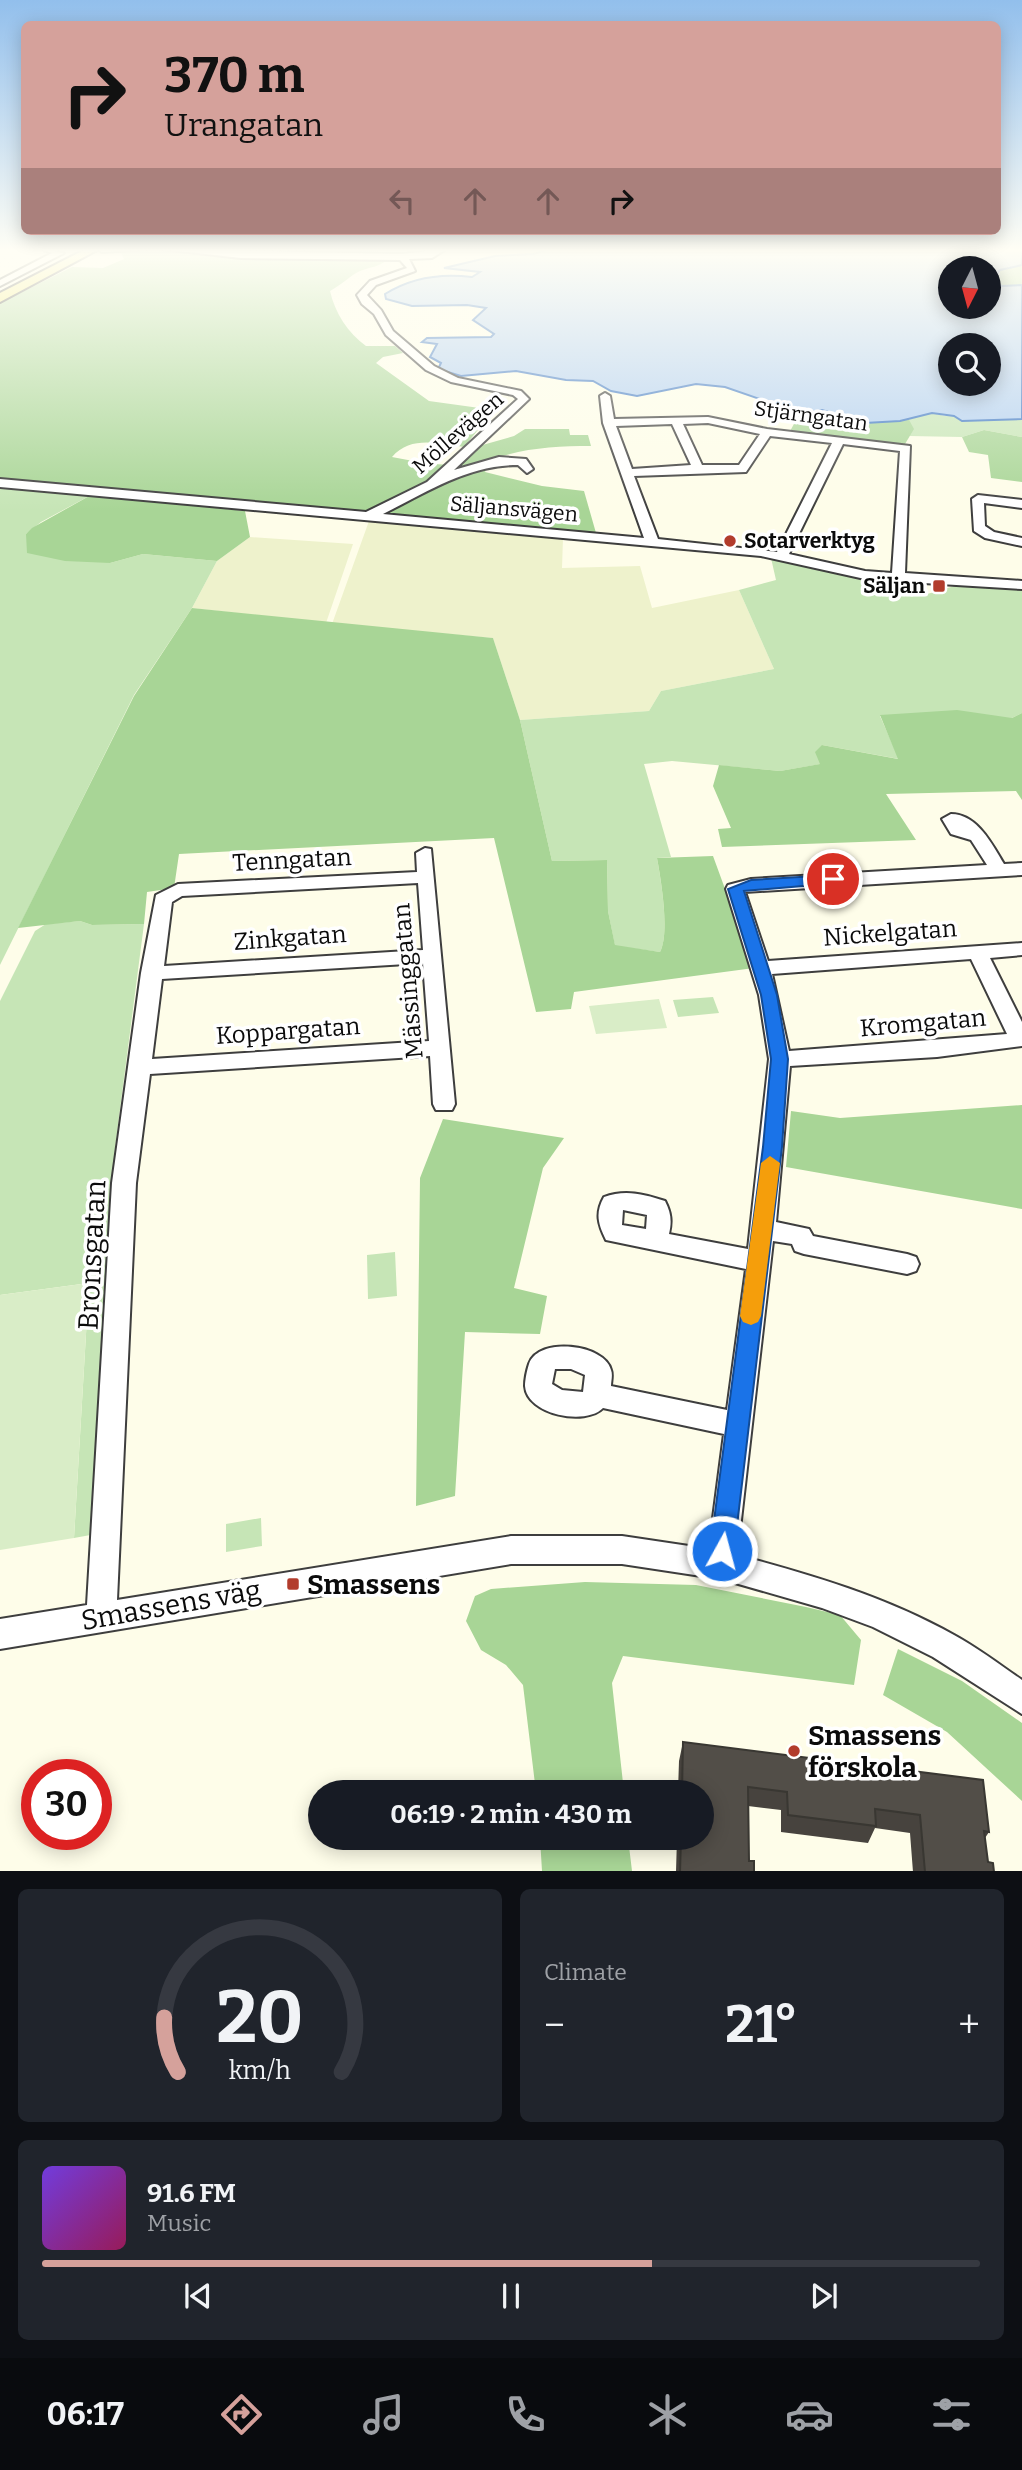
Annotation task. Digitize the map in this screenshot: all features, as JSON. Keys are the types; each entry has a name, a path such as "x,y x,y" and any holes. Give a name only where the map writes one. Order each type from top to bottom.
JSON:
{"street":[{"name":"Möllevägen","path":"367,517 440,478 472,445 520,405 523,397 455,380 429,368 393,336"},
{"path":"605,396 609,423 653,543"},
{"name":"Stjärngatan","path":"609,423 677,421 707,416 767,432 838,442 896,446 907,450 898,578"},
{"path":"677,421 698,468"},
{"path":"627,473 744,468 767,432"},
{"path":"782,555 838,442"},
{"path":"440,478 506,460 522,461 527,469"},
{"name":"Säljansvägen","path":"0,483 782,555 865,575 898,578 902,587 914,591 954,580 1022,585"},
{"path":"1022,504 978,499 979,528 990,535 1022,542"},
{"path":"972,833 978,836 998,869"},
{"name":"Mässinggatan","path":"425,853 444,1104"},
{"path":"720,1565 762,1230 779,1059 761,968 735,889 751,885 1022,869"},
{"name":"Tenngatan","path":"163,899 178,890 426,877"},
{"name":"Bronsgatan","path":"101,1617 124,1183 163,899"},
{"name":"Nickelgatan","path":"761,968 1022,949"},
{"name":"Kromgatan","path":"779,1059 949,1048 1017,1040 1019,1037 978,953"},
{"name":"Zinkgatan","path":"151,973 431,956"},
{"name":"Koppargatan","path":"140,1067 439,1048"},
{"path":"762,1230 801,1236 804,1244 907,1264"},
{"path":"656,1240 758,1261"},
{"path":"597,1395 737,1425"},
{"name":"Smassens väg","path":"0,1634 511,1550 622,1550 720,1565 773,1577 880,1615 944,1646 1022,1698"}],"green space":[{"path":"0,336 355,336 366,346 395,346 403,353 383,357 376,363 429,401 494,410 464,447 417,443 400,450 392,457 429,464 461,465 479,446 514,436 525,429 569,429 570,435 588,435 591,446 527,450 490,460 485,472 542,486 584,491 596,533 0,478"},
{"path":"822,410 865,423 908,418 914,429 905,444 789,433 800,413"},
{"path":"932,413 945,416 1022,419 1022,437 984,430 962,437 909,436 908,418"},
{"path":"984,430 1022,437 1022,482 991,478 988,455 969,452 962,437"},
{"path":"0,488 91,495 41,522 26,534 110,563 143,554 217,561 192,608 134,695 0,965"},
{"path":"91,495 245,511 250,537 217,561 143,554 110,563 65,561 27,553 26,534 32,528"},
{"path":"369,521 563,538 562,568 640,566 652,608 739,590 774,669 661,691 649,711 520,720 493,638 332,624"},
{"path":"250,537 353,544 326,623 192,608 217,561"},
{"path":"771,558 891,581 897,590 906,595 915,596 967,584 1022,588 1022,713 1012,718 880,716 899,759 822,745 821,764 780,771 672,761 644,764 671,857 657,858 664,906 663,943 660,952 615,946 608,911 607,860 552,861 520,720 649,711 661,691 774,669 739,590 776,580"},
{"path":"192,608 493,638 520,720 552,861 607,860 608,911 615,945 660,952 664,920 657,858 713,856 754,968 574,992 571,1009 536,1012 494,838 179,854 174,888 147,892 144,924 92,925 80,921 18,928 134,696"},
{"path":"957,710 1012,718 1022,713 1022,800 1016,791 886,794 916,840 722,847 718,829 731,828 713,786 719,765 780,771 820,764 815,752 822,745 898,759 880,715"},
{"path":"80,921 92,925 144,924 115,1148 96,1534 74,1538 89,1283 0,1295 0,1001 35,931 46,924"},
{"path":"713,997 719,1013 678,1017 673,1000"},
{"path":"659,999 667,1028 596,1034 589,1006"},
{"path":"1022,1105 1022,1209 786,1167 791,1111 840,1118"},
{"path":"443,1119 564,1138 543,1168 514,1288 547,1296 540,1334 465,1332 455,1496 416,1506 420,1178"},
{"path":"395,1252 397,1296 368,1299 367,1255"},
{"path":"89,1283 74,1538 0,1550 0,1295"},
{"path":"261,1518 262,1546 226,1552 226,1524"},
{"path":"585,1582 696,1585 840,1615 861,1640 854,1685 623,1656 612,1683 623,1780 535,1780 523,1685 506,1665 481,1650 466,1621 475,1596 491,1589"},
{"path":"898,1649 962,1681 1022,1723 1022,1801 947,1732 883,1695"},
{"path":"541,1850 629,1850 632,1871 542,1871"}],"water":[{"path":"938,336 938,396 1001,396 1001,336 1022,336 1022,419 962,421 954,416 932,413 900,421 865,423 822,410 800,413 725,387 696,384 637,396 611,391 593,381 566,380 516,371 461,376 438,369 441,363 430,357 437,344 422,342 427,338"}],"building":[{"name":"Smassens förskola","path":"683,1742 983,1780 989,1832 984,1831 988,1862 993,1863 994,1871 925,1871 920,1815 875,1809 876,1826 788,1815 787,1792 748,1787 749,1861 754,1861 754,1871 680,1871 681,1850 714,1850 714,1780 682,1780"}],"slow traffic":[{"path":"751,1316 770,1163"}],"place":[{"name":"Sotarverktyg","path":"730,541"},
{"name":"Säljan","path":"939,586"},
{"name":"Smassens","path":"293,1584"},
{"name":"Smassens förskola","path":"794,1751"}],"route":[{"path":"722,1551 772,1147 779,1059 769,995 735,889 751,885 833,879"}]}
